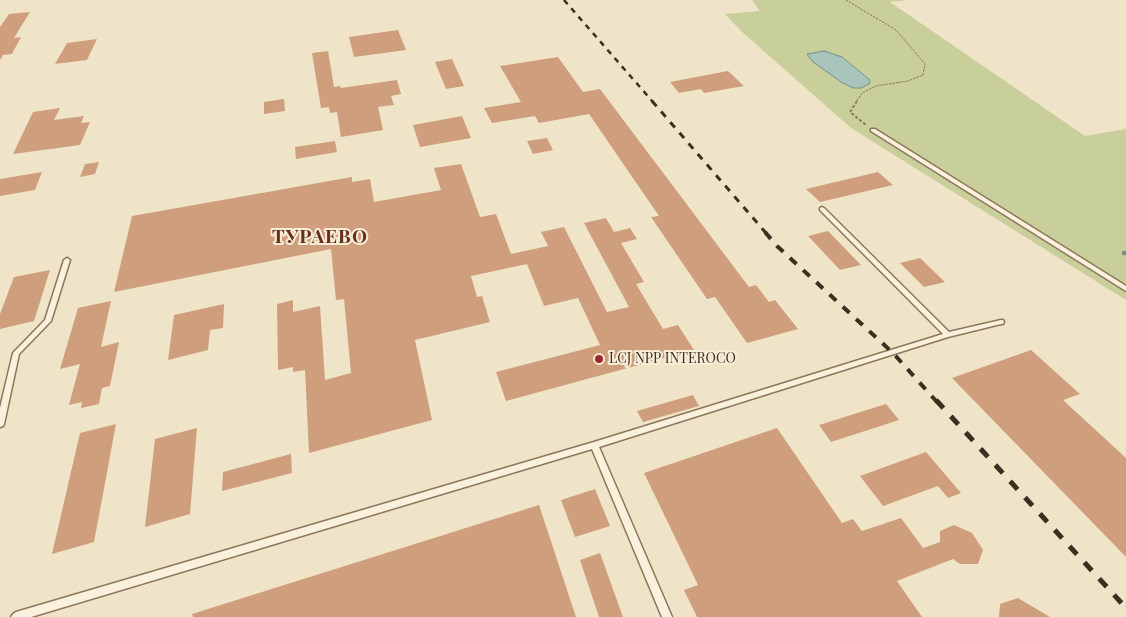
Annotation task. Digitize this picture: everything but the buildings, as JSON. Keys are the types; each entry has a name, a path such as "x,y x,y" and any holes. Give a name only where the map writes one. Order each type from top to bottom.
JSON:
{"lane":[{"path":"873,130 1126,289"},
{"path":"822,209 948,335"},
{"path":"0,424 16,353 48,322 67,260"},
{"path":"16,617 594,445 948,335 1000,322"},
{"path":"594,445 667,617"}],"path":[{"path":"846,0 896,30 925,64 923,75 908,81 876,86 862,93 850,112 873,130"}],"green space":[{"path":"752,0 909,0 890,2 1085,136 1126,129 1126,300 851,128 741,31 725,14 760,11"}],"water":[{"path":"824,51 842,57 870,80 869,84 861,88 853,88 841,82 812,61 807,54"}],"railway":[{"path":"564,0 653,102"},
{"path":"652,101 766,233"},
{"path":"765,232 777,246 893,353 937,402"},
{"path":"936,400 1126,608"}],"place":[{"name":"LCJ NPP INTEROCO","path":"599,359"}],"district":[{"name":"ТУРАЕВО","path":"320,237"}]}
